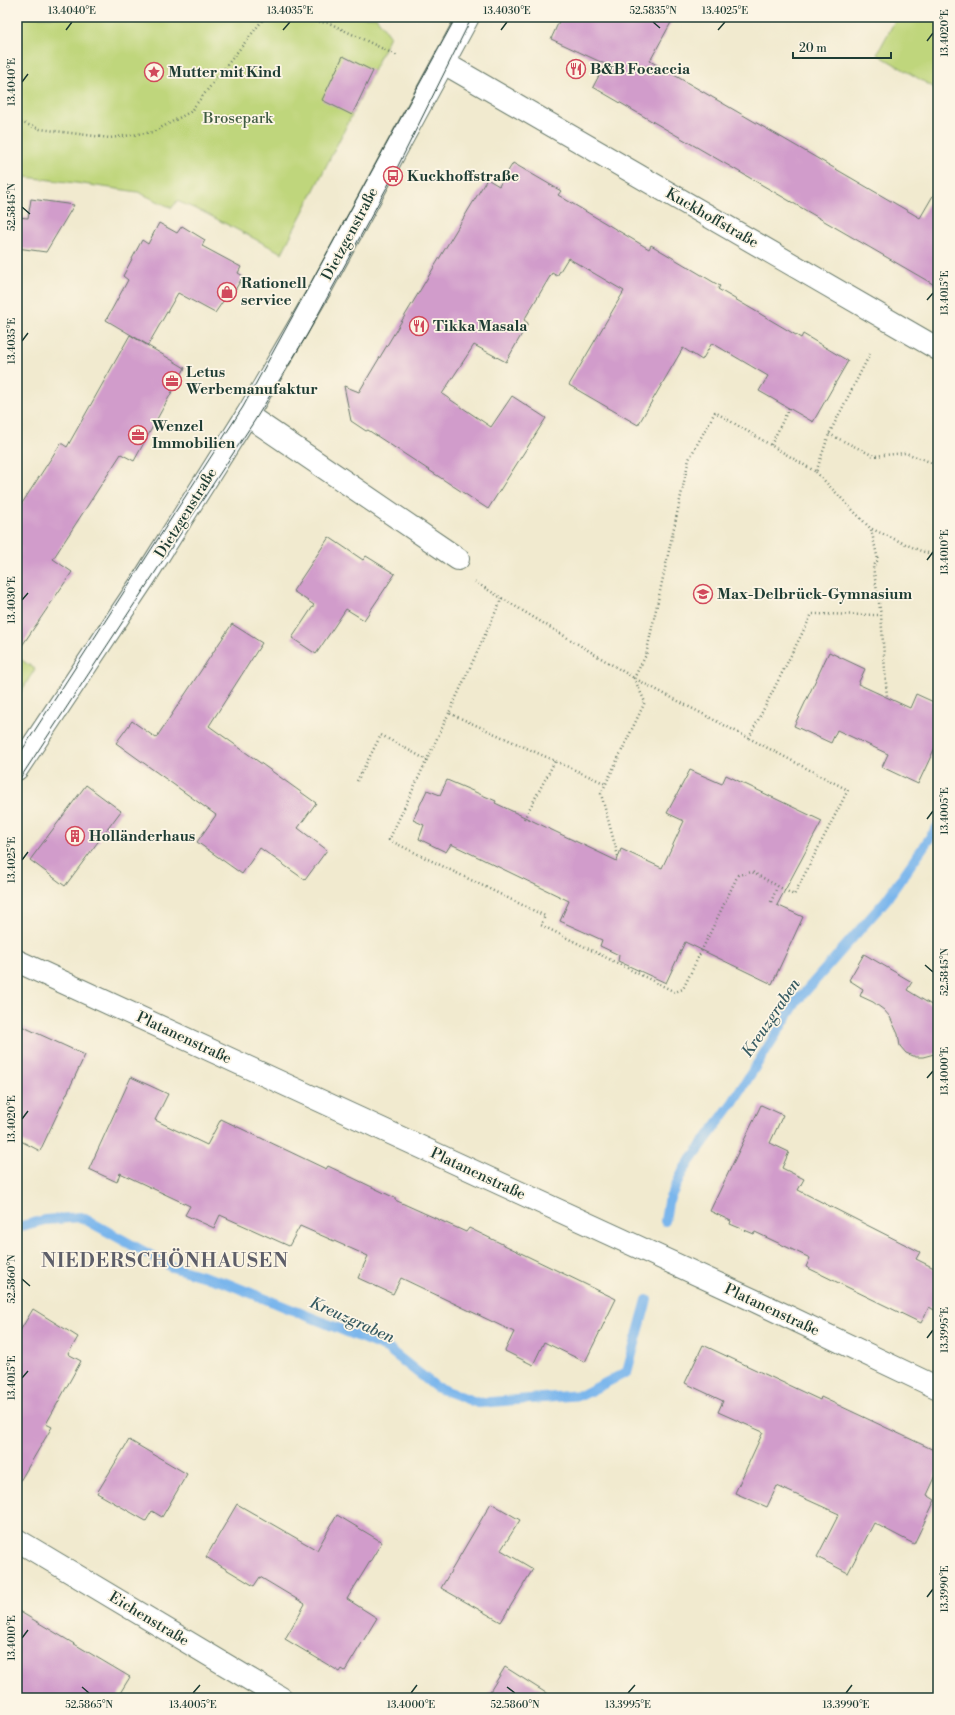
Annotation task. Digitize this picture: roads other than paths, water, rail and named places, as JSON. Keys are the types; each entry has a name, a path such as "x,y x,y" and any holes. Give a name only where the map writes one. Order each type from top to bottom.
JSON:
{"street":[{"name":"Dietzgenstraße","path":"17,769 145,577 248,414 321,288 468,17"},
{"name":"Kuckhoffstraße","path":"444,63 938,349"},
{"path":"248,414 458,559"},
{"name":"Platanenstraße","path":"17,961 753,1300 938,1388"},
{"name":"Eichenstraße","path":"17,1540 281,1698"}],"waterway":[{"name":"Kreuzgraben","path":"665,1221 668,1202 684,1169 733,1102 797,1001 886,900 938,826"},
{"name":"Kreuzgraben","path":"17,1227 45,1220 81,1217 172,1267 226,1283 387,1348 436,1387 478,1403 582,1395 627,1372 647,1300"}],"tram line":[{"path":"17,758 243,407 456,17"},
{"path":"17,783 255,420 307,335 393,176 472,17"}],"place":[{"name":"B&B Focaccia","path":"576,69"},
{"name":"Mutter mit Kind","path":"154,72"},
{"name":"Kuckhoffstraße","path":"393,176"},
{"name":"Rationell service","path":"227,292"},
{"name":"Tikka Masala","path":"419,326"},
{"name":"Letus Werbemanufaktur","path":"172,381"},
{"name":"Wenzel Immobilien","path":"138,435"},
{"name":"Max-Delbrück-Gymnasium","path":"703,594"},
{"name":"Holländerhaus","path":"75,836"}],"district":[{"name":"NIEDERSCHÖNHAUSEN","path":"165,1261"}],"park label":[{"name":"Brosepark","path":"238,118"}]}
